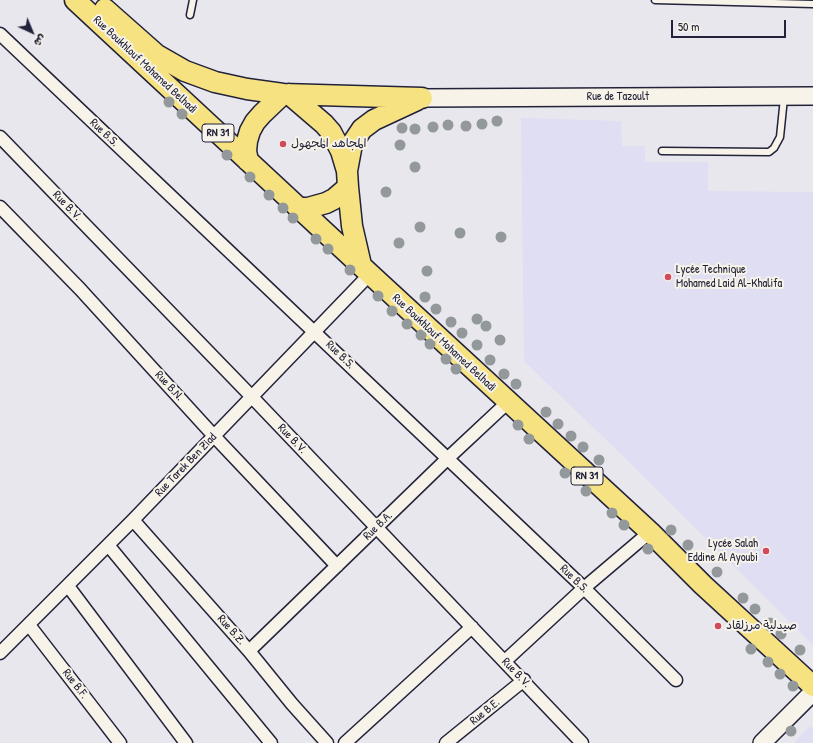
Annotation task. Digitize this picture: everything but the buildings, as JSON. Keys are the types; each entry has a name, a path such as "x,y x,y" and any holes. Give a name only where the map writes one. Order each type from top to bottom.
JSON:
{"main road":[{"name":"Rue Boukhlouf Mohamed Belhadi","path":"75,0 365,270 650,532 703,585 813,686"},
{"name":"Rue Boukhlouf Mohamed Belhadi","path":"94,0 145,45 171,63 185,71 215,82 247,89 286,94 422,98"},
{"path":"248,161 246,151 250,131 262,114 286,94 318,118 330,132 341,151 348,179 352,226 365,270"},
{"name":"Rue de Tazoult","path":"422,98 813,96"},
{"path":"298,208 317,206 334,199 348,179 352,144 356,136 367,124 422,98"},
{"path":"762,743 813,692"}],"street":[{"name":"Rue B.S.","path":"0,34 584,588 676,680"},
{"name":"Rue B.V.","path":"0,137 524,680 582,743"},
{"name":"Rue B.N.","path":"0,207 80,289 214,436 337,566"},
{"name":"Rue Tarek Ben Ziad","path":"0,653 133,520 315,332 365,270"},
{"name":"Rue B.A.","path":"250,651 447,459 508,402"},
{"name":"Rue B.Z.","path":"133,520 250,651 292,704 327,743"},
{"path":"505,661 584,588 650,532"},
{"path":"108,545 271,743"},
{"path":"68,586 186,743"},
{"name":"Rue B.F.","path":"29,625 120,743"},
{"path":"345,743 472,627"},
{"name":"Rue B.E.","path":"446,743 524,680"}],"lane":[{"path":"190,15 193,0"},
{"path":"655,0 813,4"},
{"path":"662,151 769,152 774,148 780,137 784,96"}],"shaded area":[{"name":"Lycée Technique Mohamed Laid Al-Khalifa","path":"521,118 621,121 622,146 645,146 645,162 708,162 708,191 813,192 813,645 624,457 524,361"},
{"path":"810,726 813,729 813,743 794,743"}],"place":[{"name":"المجاهد المجهول","path":"283,144"},
{"name":"Lycée Technique Mohamed Laid Al-Khalifa","path":"668,277"},
{"name":"Lycée Salah Eddine Al Ayoubi","path":"766,551"},
{"name":"صيدلية مرزلقاد","path":"718,626"}]}
